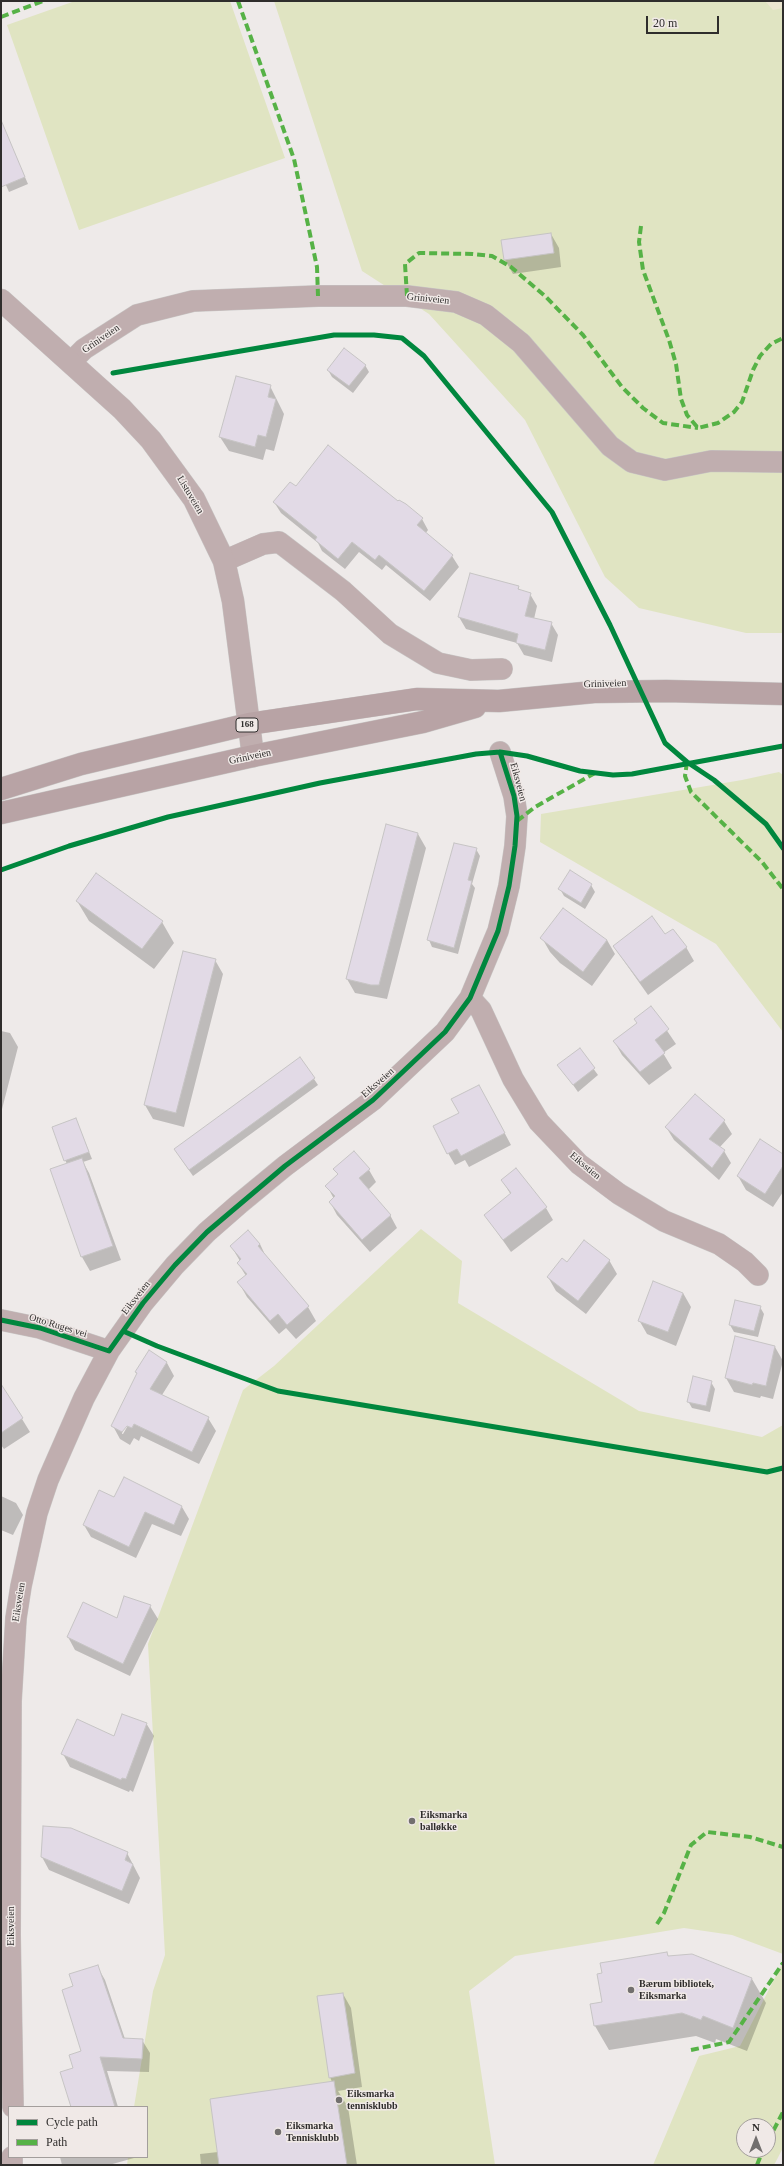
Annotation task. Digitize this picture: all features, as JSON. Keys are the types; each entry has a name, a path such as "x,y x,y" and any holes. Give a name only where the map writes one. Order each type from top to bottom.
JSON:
{"main road":[{"name":"Griniveien","path":"1,789 81,764 249,724 416,699 500,701 594,692 666,691 783,694"},
{"name":"Griniveien","path":"1,813 253,756 423,722 500,701"}],"street":[{"name":"Griniveien","path":"71,362 84,349 137,315 192,301 318,296 407,296 456,302 486,315 521,344 610,446 632,462 665,470 711,461 783,462"},
{"name":"Listuveien","path":"1,300 122,409 151,440 176,471 194,499 224,561 233,601 253,756"},
{"path":"224,561 263,544 279,542 343,592 390,634 438,663 471,670 502,669"},
{"name":"Eiksveien","path":"13,2106 10,1935 11,1701 16,1618 29,1546 48,1480 84,1398 109,1351 142,1303 175,1265 207,1232 285,1166 373,1100 445,1032 470,998 498,932 509,886 515,846 517,816 514,796 500,752"},
{"name":"Eiksstien","path":"470,998 481,1010 513,1079 539,1122 579,1164 619,1194 664,1221 719,1244 745,1262 758,1275"},
{"name":"Otto Ruges vei","path":"1,1320 40,1328 109,1351"}],"green space":[{"path":"75,1 230,1 285,158 79,230 7,25"},
{"path":"274,1 783,1 783,633 746,633 639,608 605,577 525,420 429,314 362,271"},
{"path":"779,772 783,775 783,1032 716,944 540,842 541,814 742,780"},
{"path":"421,1229 462,1261 458,1303 639,1411 762,1437 783,1425 783,1954 732,1935 684,1928 515,1956 469,1991 495,2165 127,2165 128,2158 148,2158 148,2106 134,2106 153,1991 165,1955 148,1644 243,1390 274,1366"},
{"path":"783,1962 783,2148 774,2165 653,2165 699,2056 740,2046"}],"sand":[{"path":"765,1 783,1 783,8 773,10"}],"building":[{"path":"1,120 25,177 1,187"},
{"path":"551,233 554,253 504,260 501,240"},
{"path":"344,348 366,365 349,386 327,370"},
{"path":"236,376 271,385 268,397 276,399 266,437 258,435 255,447 219,437"},
{"path":"328,445 398,501 399,500 406,504 423,518 417,525 453,555 424,591 379,555 375,560 352,542 338,559 315,540 317,537 273,502 290,482 296,486"},
{"path":"470,573 519,586 518,589 531,593 525,616 552,622 545,650 516,643 518,634 458,617"},
{"path":"386,824 418,833 379,985 371,985 346,979"},
{"path":"454,843 477,848 468,880 472,881 454,948 427,940"},
{"path":"570,870 592,884 581,903 558,889"},
{"path":"96,873 163,921 142,949 76,901"},
{"path":"563,908 607,940 583,972 540,938"},
{"path":"652,916 665,934 673,929 687,947 640,982 613,946"},
{"path":"183,951 216,959 176,1113 144,1105"},
{"path":"651,1006 669,1029 655,1040 665,1053 640,1072 613,1041 637,1023 634,1019"},
{"path":"580,1048 595,1068 573,1085 557,1065"},
{"path":"300,1057 315,1078 189,1170 174,1149"},
{"path":"479,1085 505,1133 461,1156 457,1149 447,1154 433,1126 459,1113 451,1099"},
{"path":"695,1094 725,1120 709,1139 725,1150 712,1168 665,1127"},
{"path":"76,1118 89,1152 64,1161 52,1127"},
{"path":"760,1139 783,1154 783,1166 765,1194 737,1176"},
{"path":"354,1151 370,1169 359,1178 391,1215 362,1240 329,1202 335,1196 325,1186 338,1174 333,1169"},
{"path":"82,1158 113,1246 81,1257 50,1169"},
{"path":"516,1168 547,1207 503,1240 484,1215 511,1193 501,1180"},
{"path":"248,1230 260,1244 258,1246 309,1306 287,1325 278,1314 270,1321 237,1282 247,1274 237,1263 241,1259 230,1246"},
{"path":"584,1240 610,1260 578,1301 547,1277 562,1258 567,1262"},
{"path":"653,1281 683,1293 668,1332 638,1321"},
{"path":"735,1300 761,1306 754,1331 729,1325"},
{"path":"735,1336 775,1346 766,1386 753,1383 752,1385 725,1378"},
{"path":"149,1350 167,1362 150,1389 209,1417 192,1452 134,1424 132,1428 127,1426 122,1432 111,1426 137,1373 135,1372"},
{"path":"693,1376 712,1381 706,1406 687,1402"},
{"path":"1,1384 23,1418 1,1433"},
{"path":"124,1477 182,1506 174,1525 145,1512 129,1547 83,1525 99,1490 114,1497"},
{"path":"124,1596 151,1605 123,1664 67,1637 83,1602 117,1618"},
{"path":"122,1714 147,1723 126,1779 122,1778 121,1780 61,1754 77,1719 114,1736"},
{"path":"43,1826 71,1828 128,1852 125,1860 133,1864 122,1891 41,1857"},
{"path":"667,1952 668,1956 692,1954 752,1978 733,2028 703,2016 701,2020 682,2013 594,2026 590,2004 602,2002 597,1974 602,1973 600,1963"},
{"path":"98,1965 123,2038 143,2039 142,2059 100,2057 115,2106 71,2106 60,2072 73,2068 69,2055 81,2051 62,1990 73,1986 69,1974"},
{"path":"343,1993 355,2073 329,2078 317,1996"},
{"name":"Eiksmarka Tennisklubb","path":"334,2081 347,2165 219,2165 210,2099"}],"marked path":[{"path":"1,17 43,1"},
{"path":"238,1 294,159 317,267 318,296"},
{"path":"641,226 639,242 643,270 669,340 676,364 681,399 687,415 698,428 718,423 734,412 742,402 753,370 760,356 771,344 783,338"},
{"path":"407,296 405,264 419,253 473,254 492,256 511,267 545,296 583,335 622,387 643,408 663,423 698,428"},
{"path":"687,762 685,776 691,792 762,862 783,889"},
{"path":"517,821 535,807 595,773"},
{"path":"657,1924 664,1913 691,1845 707,1832 750,1837 783,1847"},
{"path":"691,2050 729,2042 783,1963"},
{"path":"776,2126 783,2112"},
{"path":"757,2165 760,2158"}],"cycle path":[{"path":"113,373 334,335 374,335 402,338 424,356 552,512 610,625 665,743 687,762 714,780 766,824 783,848"},
{"path":"1,870 69,846 168,817 320,783 476,754 500,752 527,756 580,771 613,775 632,774 783,746"},
{"path":"1,1320 40,1328 109,1351 143,1303 175,1265 207,1232 285,1166 373,1100 445,1032 470,998 498,931 509,886 515,846 517,816 514,796 500,752"},
{"path":"123,1331 157,1346 278,1391 767,1472 783,1468"}],"place":[{"name":"Eiksmarka balløkke","path":"412,1821"},
{"name":"Bærum bibliotek, Eiksmarka","path":"631,1990"},
{"name":"Eiksmarka tennisklubb","path":"339,2100"},
{"name":"Eiksmarka Tennisklubb","path":"278,2132"}]}
